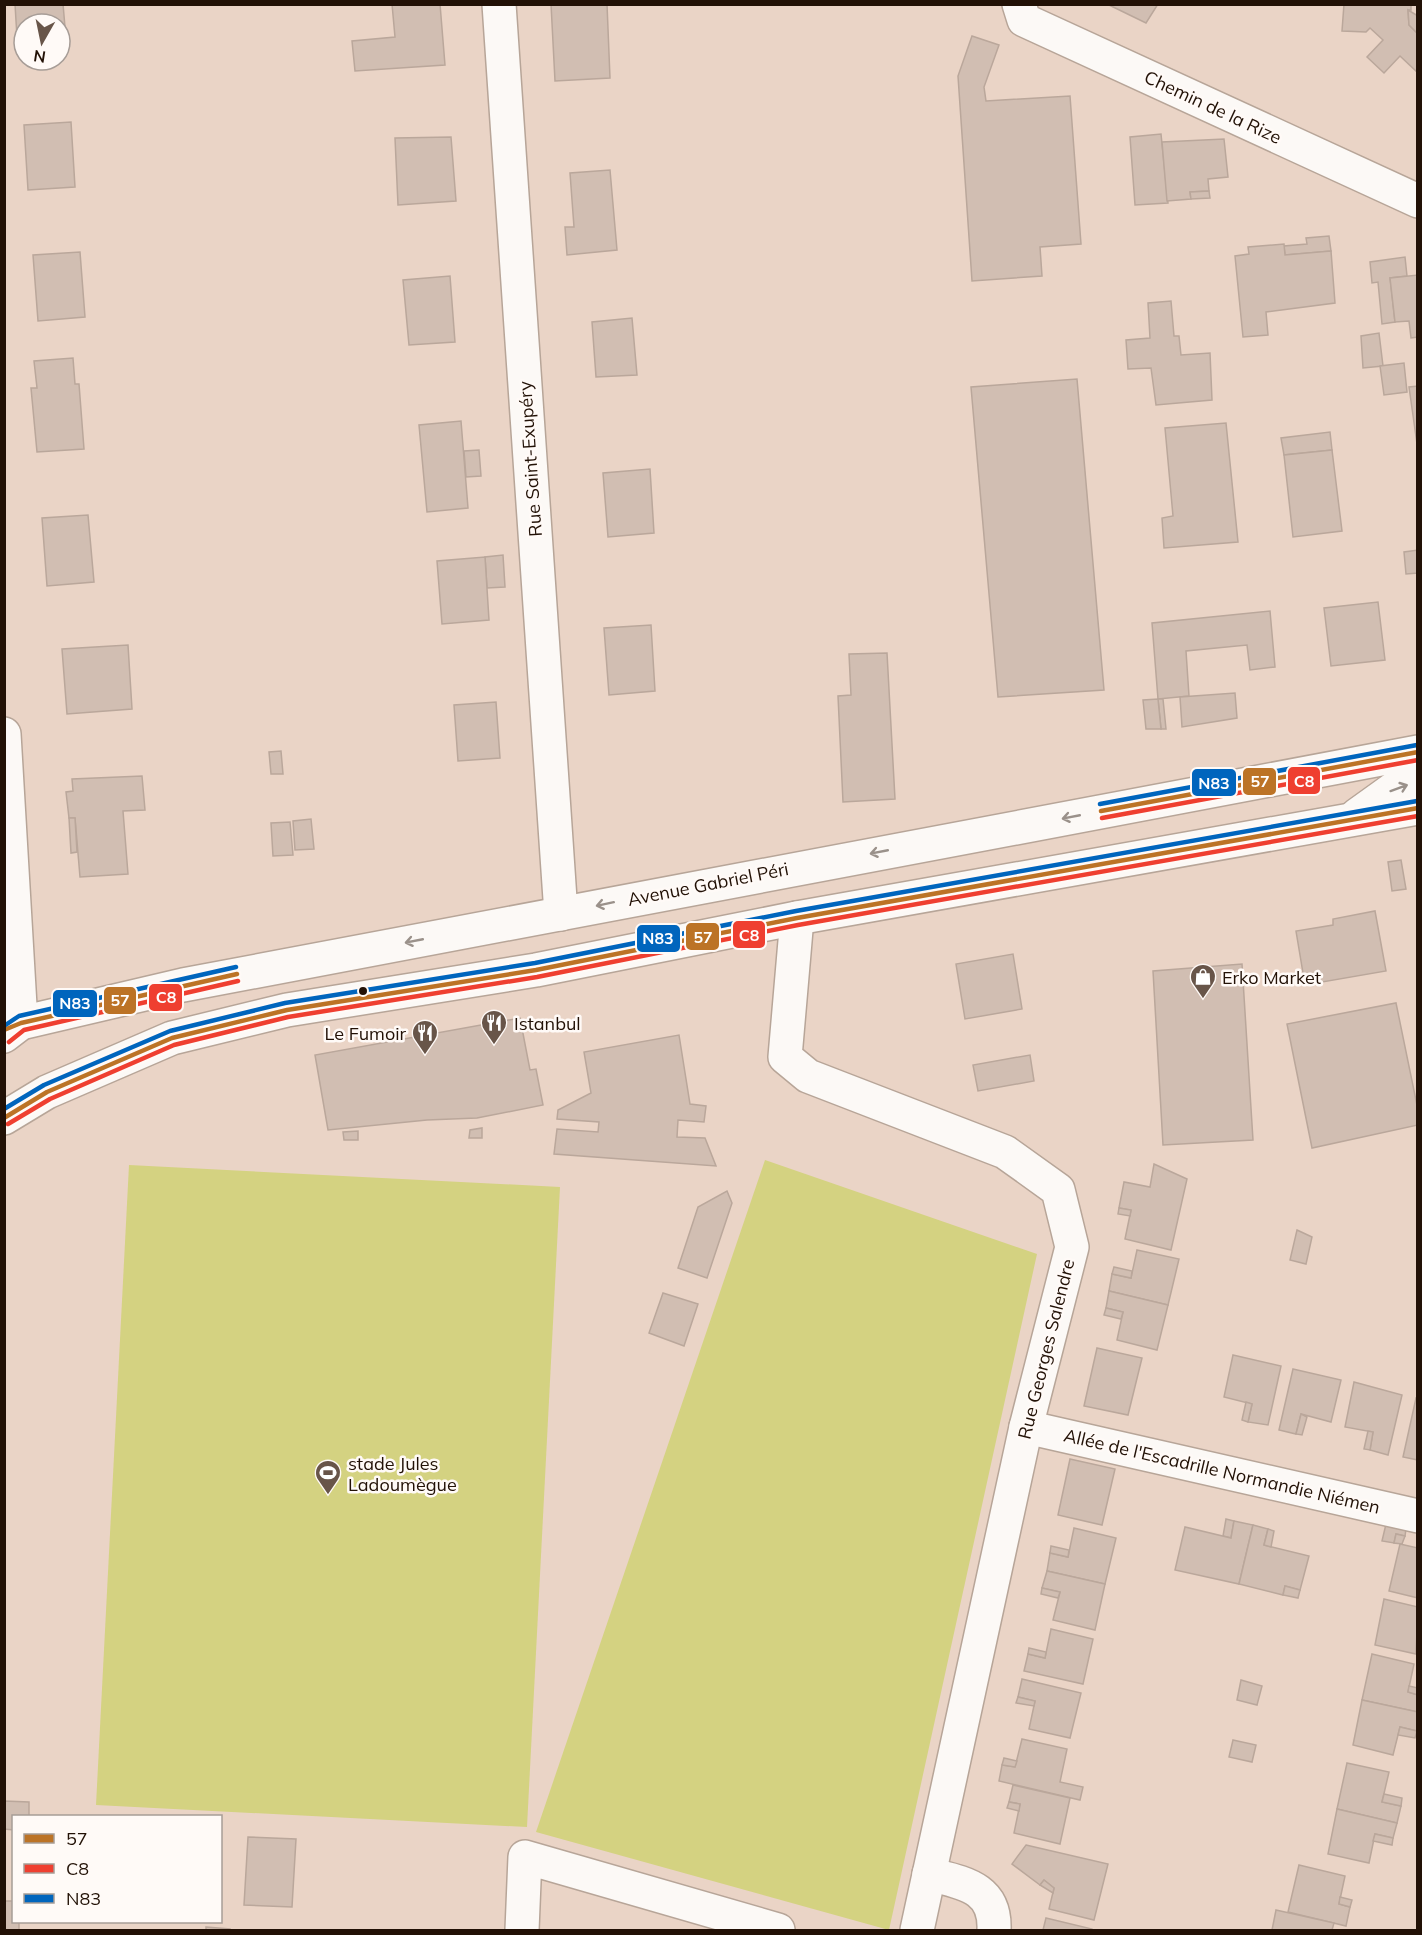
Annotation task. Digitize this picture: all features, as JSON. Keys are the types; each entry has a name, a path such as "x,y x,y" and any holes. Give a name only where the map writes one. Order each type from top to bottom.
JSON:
{"street":[{"name":"Rue Saint-Exupéry","path":"499,4 561,915"},
{"name":"Chemin de la Rize","path":"1019,4 1024,20 1418,201"},
{"path":"4,734 10,1030"},
{"name":"Avenue Gabriel Péri","path":"10,1030 183,985 561,915 601,904 1418,752"},
{"path":"1348,821 1396,787 1418,783"},
{"path":"4,1118 47,1092 172,1038 287,1010 536,970 797,918 1418,808"},
{"name":"Rue Georges Salendre","path":"797,918 784,1057 808,1076 1005,1152 1058,1190 1071,1247 1026,1427 917,1930"},
{"name":"Allée de l'Escadrille Normandie Niémen","path":"1026,1427 1418,1516"},
{"path":"522,1930 525,1857 778,1930"},
{"path":"929,1874 971,1886 987,1900 994,1916 994,1930"}],"shaded area":[{"path":"765,1160 1037,1254 889,1930 536,1832"},
{"name":"stade Jules Ladoumègue","path":"129,1165 560,1187 527,1827 96,1805"}],"building":[{"path":"15,4 63,4 64,12 15,12"},
{"path":"392,4 440,4 445,65 355,71 352,41 395,37"},
{"path":"551,4 607,4 610,78 555,81"},
{"path":"1107,4 1158,4 1146,23"},
{"path":"1344,4 1411,4 1411,10 1408,10 1409,25 1418,34 1417,72 1400,56 1384,73 1367,57 1383,40 1370,28 1366,32 1342,31"},
{"path":"1408,10 1418,16 1418,34 1409,25"},
{"path":"972,36 999,45 984,87 986,101 1070,96 1081,244 1040,247 1042,276 972,281 958,76"},
{"path":"71,122 75,187 28,190 24,125"},
{"path":"1161,134 1168,203 1135,205 1130,137"},
{"path":"451,137 456,201 398,205 395,138"},
{"path":"1224,139 1228,177 1208,179 1209,191 1190,192 1191,199 1167,201 1162,142"},
{"path":"610,170 617,250 567,255 565,227 574,227 570,173"},
{"path":"1209,191 1210,198 1191,199 1190,192"},
{"path":"1329,236 1331,251 1285,255 1284,246 1307,244 1306,238"},
{"path":"1284,244 1285,255 1331,251 1335,303 1266,312 1268,335 1243,337 1235,256 1249,254 1248,247"},
{"path":"80,252 85,317 38,321 33,255"},
{"path":"1405,257 1407,276 1390,278 1395,322 1382,324 1378,282 1372,283 1370,262"},
{"path":"1418,275 1418,337 1411,338 1409,321 1395,322 1390,278"},
{"path":"450,276 455,342 409,345 403,280"},
{"path":"1171,301 1174,336 1179,336 1181,355 1210,353 1212,400 1156,405 1151,368 1128,369 1126,340 1150,338 1148,303"},
{"path":"632,318 637,375 596,377 592,322"},
{"path":"1379,333 1383,366 1363,368 1361,336"},
{"path":"73,358 75,384 79,384 84,449 37,452 31,388 37,388 34,361"},
{"path":"1404,363 1407,392 1384,395 1380,366"},
{"path":"1077,379 1104,690 998,697 971,387"},
{"path":"1418,386 1418,451 1409,387"},
{"path":"461,421 468,508 427,512 419,425"},
{"path":"1226,423 1238,542 1164,548 1162,518 1173,516 1165,428"},
{"path":"1330,432 1332,450 1284,455 1281,438"},
{"path":"479,450 481,476 466,477 464,451"},
{"path":"1332,450 1342,531 1293,537 1284,455"},
{"path":"650,469 654,533 608,537 603,473"},
{"path":"88,515 94,582 47,586 42,518"},
{"path":"1418,550 1418,573 1406,574 1404,552"},
{"path":"503,555 505,587 487,588 485,557"},
{"path":"485,557 489,620 442,624 437,561"},
{"path":"1378,602 1385,660 1331,666 1324,608"},
{"path":"1270,611 1275,667 1250,670 1247,645 1186,651 1189,696 1158,699 1152,623"},
{"path":"651,625 655,691 609,695 604,628"},
{"path":"128,645 132,709 67,714 62,649"},
{"path":"887,653 895,799 843,802 838,696 851,695 849,654"},
{"path":"1235,693 1237,718 1182,727 1180,697"},
{"path":"1158,699 1163,699 1166,729 1161,729"},
{"path":"1158,699 1161,729 1146,729 1143,700"},
{"path":"496,702 500,758 458,761 454,705"},
{"path":"281,751 283,774 271,774 269,752"},
{"path":"142,776 145,810 123,811 128,874 80,877 75,818 69,818 66,792 73,791 72,779"},
{"path":"69,818 75,818 77,852 71,853"},
{"path":"311,819 314,849 295,850 293,821"},
{"path":"290,822 293,855 273,856 271,823"},
{"path":"1401,860 1406,889 1392,891 1388,862"},
{"path":"1375,911 1386,971 1305,985 1296,931 1333,925 1333,919"},
{"path":"1013,954 1022,1009 965,1019 956,964"},
{"path":"1242,964 1253,1140 1163,1145 1153,971"},
{"path":"1396,1003 1418,1110 1418,1125 1312,1148 1287,1024"},
{"path":"520,1018 530,1070 536,1069 543,1105 477,1118 427,1120 328,1130 315,1055"},
{"path":"679,1035 690,1104 706,1106 704,1122 678,1120 677,1137 705,1138 716,1166 554,1154 557,1129 598,1132 599,1122 557,1119 558,1110 591,1093 584,1052"},
{"path":"1030,1055 1034,1081 978,1091 973,1065"},
{"path":"482,1128 482,1138 469,1138 470,1130"},
{"path":"358,1131 358,1140 344,1140 343,1132"},
{"path":"1154,1164 1187,1179 1171,1250 1125,1239 1131,1210 1119,1208 1124,1182 1150,1187"},
{"path":"727,1191 732,1203 707,1278 678,1268 698,1207"},
{"path":"1119,1208 1131,1210 1130,1216 1118,1214"},
{"path":"1297,1230 1312,1237 1306,1264 1290,1260"},
{"path":"1137,1250 1179,1259 1168,1305 1109,1291 1112,1274 1131,1278"},
{"path":"1114,1267 1132,1271 1131,1278 1112,1274"},
{"path":"1109,1291 1168,1305 1157,1350 1117,1340 1123,1312 1106,1308"},
{"path":"663,1293 698,1304 684,1346 649,1333"},
{"path":"1106,1308 1123,1312 1121,1319 1104,1315"},
{"path":"1097,1348 1142,1358 1128,1415 1084,1406"},
{"path":"1233,1355 1281,1366 1268,1425 1248,1422 1252,1404 1224,1397"},
{"path":"1293,1369 1341,1380 1331,1422 1301,1414 1296,1434 1279,1430"},
{"path":"1354,1382 1402,1395 1388,1455 1370,1450 1373,1432 1345,1427"},
{"path":"1416,1398 1418,1399 1418,1460 1403,1457"},
{"path":"1246,1402 1252,1404 1248,1422 1242,1420"},
{"path":"1301,1414 1307,1417 1302,1435 1296,1434"},
{"path":"1368,1431 1373,1432 1370,1450 1364,1449"},
{"path":"1070,1459 1115,1469 1102,1525 1058,1515"},
{"path":"1226,1519 1234,1521 1231,1538 1223,1536"},
{"path":"1234,1521 1253,1525 1239,1584 1175,1570 1185,1527 1231,1538"},
{"path":"1386,1524 1406,1529 1405,1536 1396,1534 1394,1543 1382,1541"},
{"path":"1253,1525 1268,1529 1264,1545 1309,1556 1300,1590 1285,1586 1283,1595 1239,1584"},
{"path":"1074,1528 1116,1538 1105,1584 1047,1571 1050,1553 1068,1557"},
{"path":"1268,1529 1274,1531 1271,1547 1264,1545"},
{"path":"1396,1534 1405,1536 1402,1544 1394,1543"},
{"path":"1400,1544 1418,1548 1418,1598 1389,1591"},
{"path":"1051,1546 1069,1550 1068,1557 1050,1553"},
{"path":"1047,1571 1105,1584 1095,1630 1053,1620 1060,1592 1042,1588"},
{"path":"1285,1586 1300,1590 1298,1598 1283,1595"},
{"path":"1042,1588 1060,1592 1058,1598 1041,1594"},
{"path":"1384,1599 1418,1607 1416,1654 1375,1645"},
{"path":"1051,1629 1093,1639 1083,1684 1024,1671 1028,1654 1045,1658"},
{"path":"1029,1648 1046,1652 1045,1658 1028,1654"},
{"path":"1372,1654 1414,1664 1408,1692 1418,1695 1418,1712 1362,1700"},
{"path":"1022,1679 1081,1693 1070,1738 1029,1729 1035,1701 1018,1697"},
{"path":"1241,1680 1262,1686 1257,1705 1237,1700"},
{"path":"1409,1686 1418,1688 1418,1695 1408,1692"},
{"path":"1018,1697 1035,1701 1034,1706 1016,1703"},
{"path":"1362,1700 1418,1712 1417,1731 1400,1727 1393,1755 1353,1745"},
{"path":"1400,1727 1417,1731 1415,1738 1398,1735"},
{"path":"1022,1739 1067,1749 1060,1782 1083,1787 1080,1800 999,1781 1002,1765 1015,1767"},
{"path":"1233,1740 1256,1745 1252,1762 1229,1757"},
{"path":"1004,1758 1017,1761 1015,1767 1002,1765"},
{"path":"1347,1763 1389,1772 1382,1802 1401,1806 1397,1823 1337,1809"},
{"path":"1013,1785 1070,1798 1060,1844 1014,1833 1020,1804 1009,1802"},
{"path":"1384,1794 1402,1798 1401,1806 1382,1802"},
{"path":"4,1801 29,1802 29,1815 12,1815 12,1830 4,1829"},
{"path":"1009,1802 1020,1804 1019,1811 1007,1808"},
{"path":"1337,1809 1397,1823 1393,1838 1375,1834 1369,1863 1328,1854"},
{"path":"1375,1834 1393,1838 1392,1845 1373,1841"},
{"path":"248,1837 296,1839 292,1907 244,1905"},
{"path":"1026,1845 1108,1864 1094,1920 1049,1909 1054,1888 1044,1880 1040,1885 1012,1864"},
{"path":"1299,1865 1345,1876 1339,1904 1350,1907 1346,1926 1288,1912"},
{"path":"1044,1880 1054,1888 1053,1893 1040,1885"},
{"path":"1340,1897 1352,1900 1350,1907 1339,1904"},
{"path":"4,1901 12,1901 12,1923 19,1923 19,1930 4,1930"},
{"path":"1276,1910 1334,1923 1332,1930 1272,1930"},
{"path":"1046,1918 1092,1929 1092,1930 1043,1930"},
{"path":"206,1927 230,1929 230,1930 206,1930"}],"transit line":[{"name":"N83","path":"1100,804 1417,745"},
{"name":"57","path":"1101,811 1418,752"},
{"name":"C8","path":"1102,818 1418,760"},
{"name":"N83","path":"4,1109 44,1085 170,1031 285,1003 535,963 796,911 1417,801"},
{"name":"57","path":"4,1118 47,1092 172,1038 287,1010 536,970 797,918 1418,808"},
{"name":"C8","path":"8,1124 50,1099 174,1045 288,1017 537,977 798,925 1418,816"},
{"name":"N83","path":"4,1026 19,1016 236,967"},
{"name":"57","path":"4,1030 21,1023 237,974"},
{"name":"C8","path":"9,1042 24,1030 238,981"}],"place":[{"name":"Erko Market","path":"1203,1000"},
{"name":"Istanbul","path":"494,1046"},
{"name":"Le Fumoir","path":"425,1056"},
{"name":"stade Jules Ladoumègue","path":"328,1496"}]}
